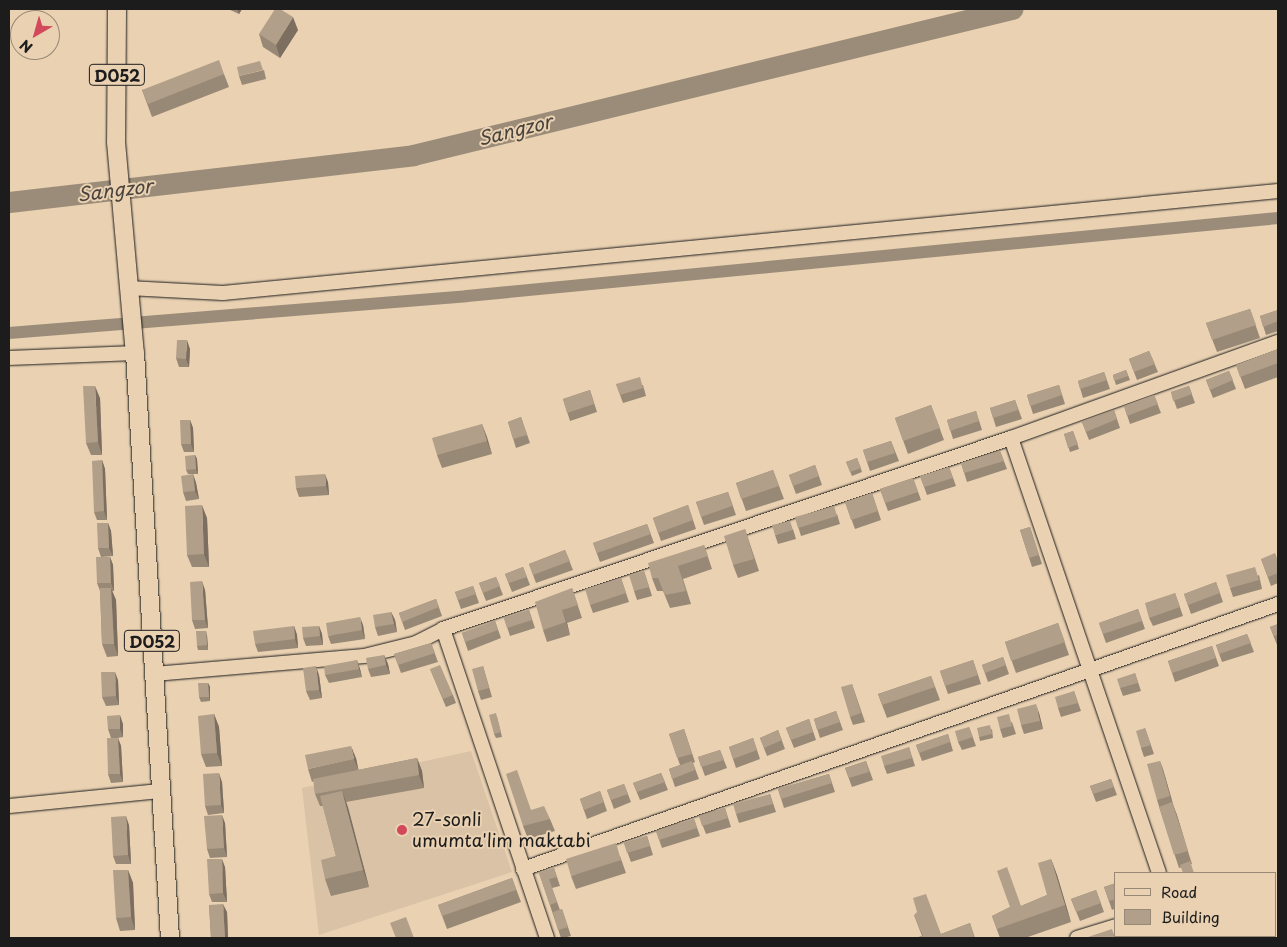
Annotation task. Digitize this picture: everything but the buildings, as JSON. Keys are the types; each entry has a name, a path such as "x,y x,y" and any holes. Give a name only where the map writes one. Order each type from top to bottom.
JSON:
{"main road":[{"name":"D052","path":"118,9 116,142 134,348 170,938"}],"street":[{"path":"128,288 223,293 1278,191"},
{"path":"154,674 364,656 416,643 443,629 1011,438 1278,342"},
{"path":"9,358 134,348"},
{"path":"1011,438 1092,671 1159,872"},
{"path":"523,869 1092,671 1278,604"},
{"path":"443,629 546,938"},
{"path":"9,806 160,791"},
{"path":"1077,938 1114,927"}],"shaded area":[{"name":"27-sonli umumta'lim maktabi","path":"471,751 512,872 319,935 302,788"}],"waterway":[{"name":"Sangzor","path":"9,202 413,155 1012,9"},
{"path":"9,333 467,296 1278,218"}],"place":[{"name":"27-sonli umumta'lim maktabi","path":"402,830"}]}
